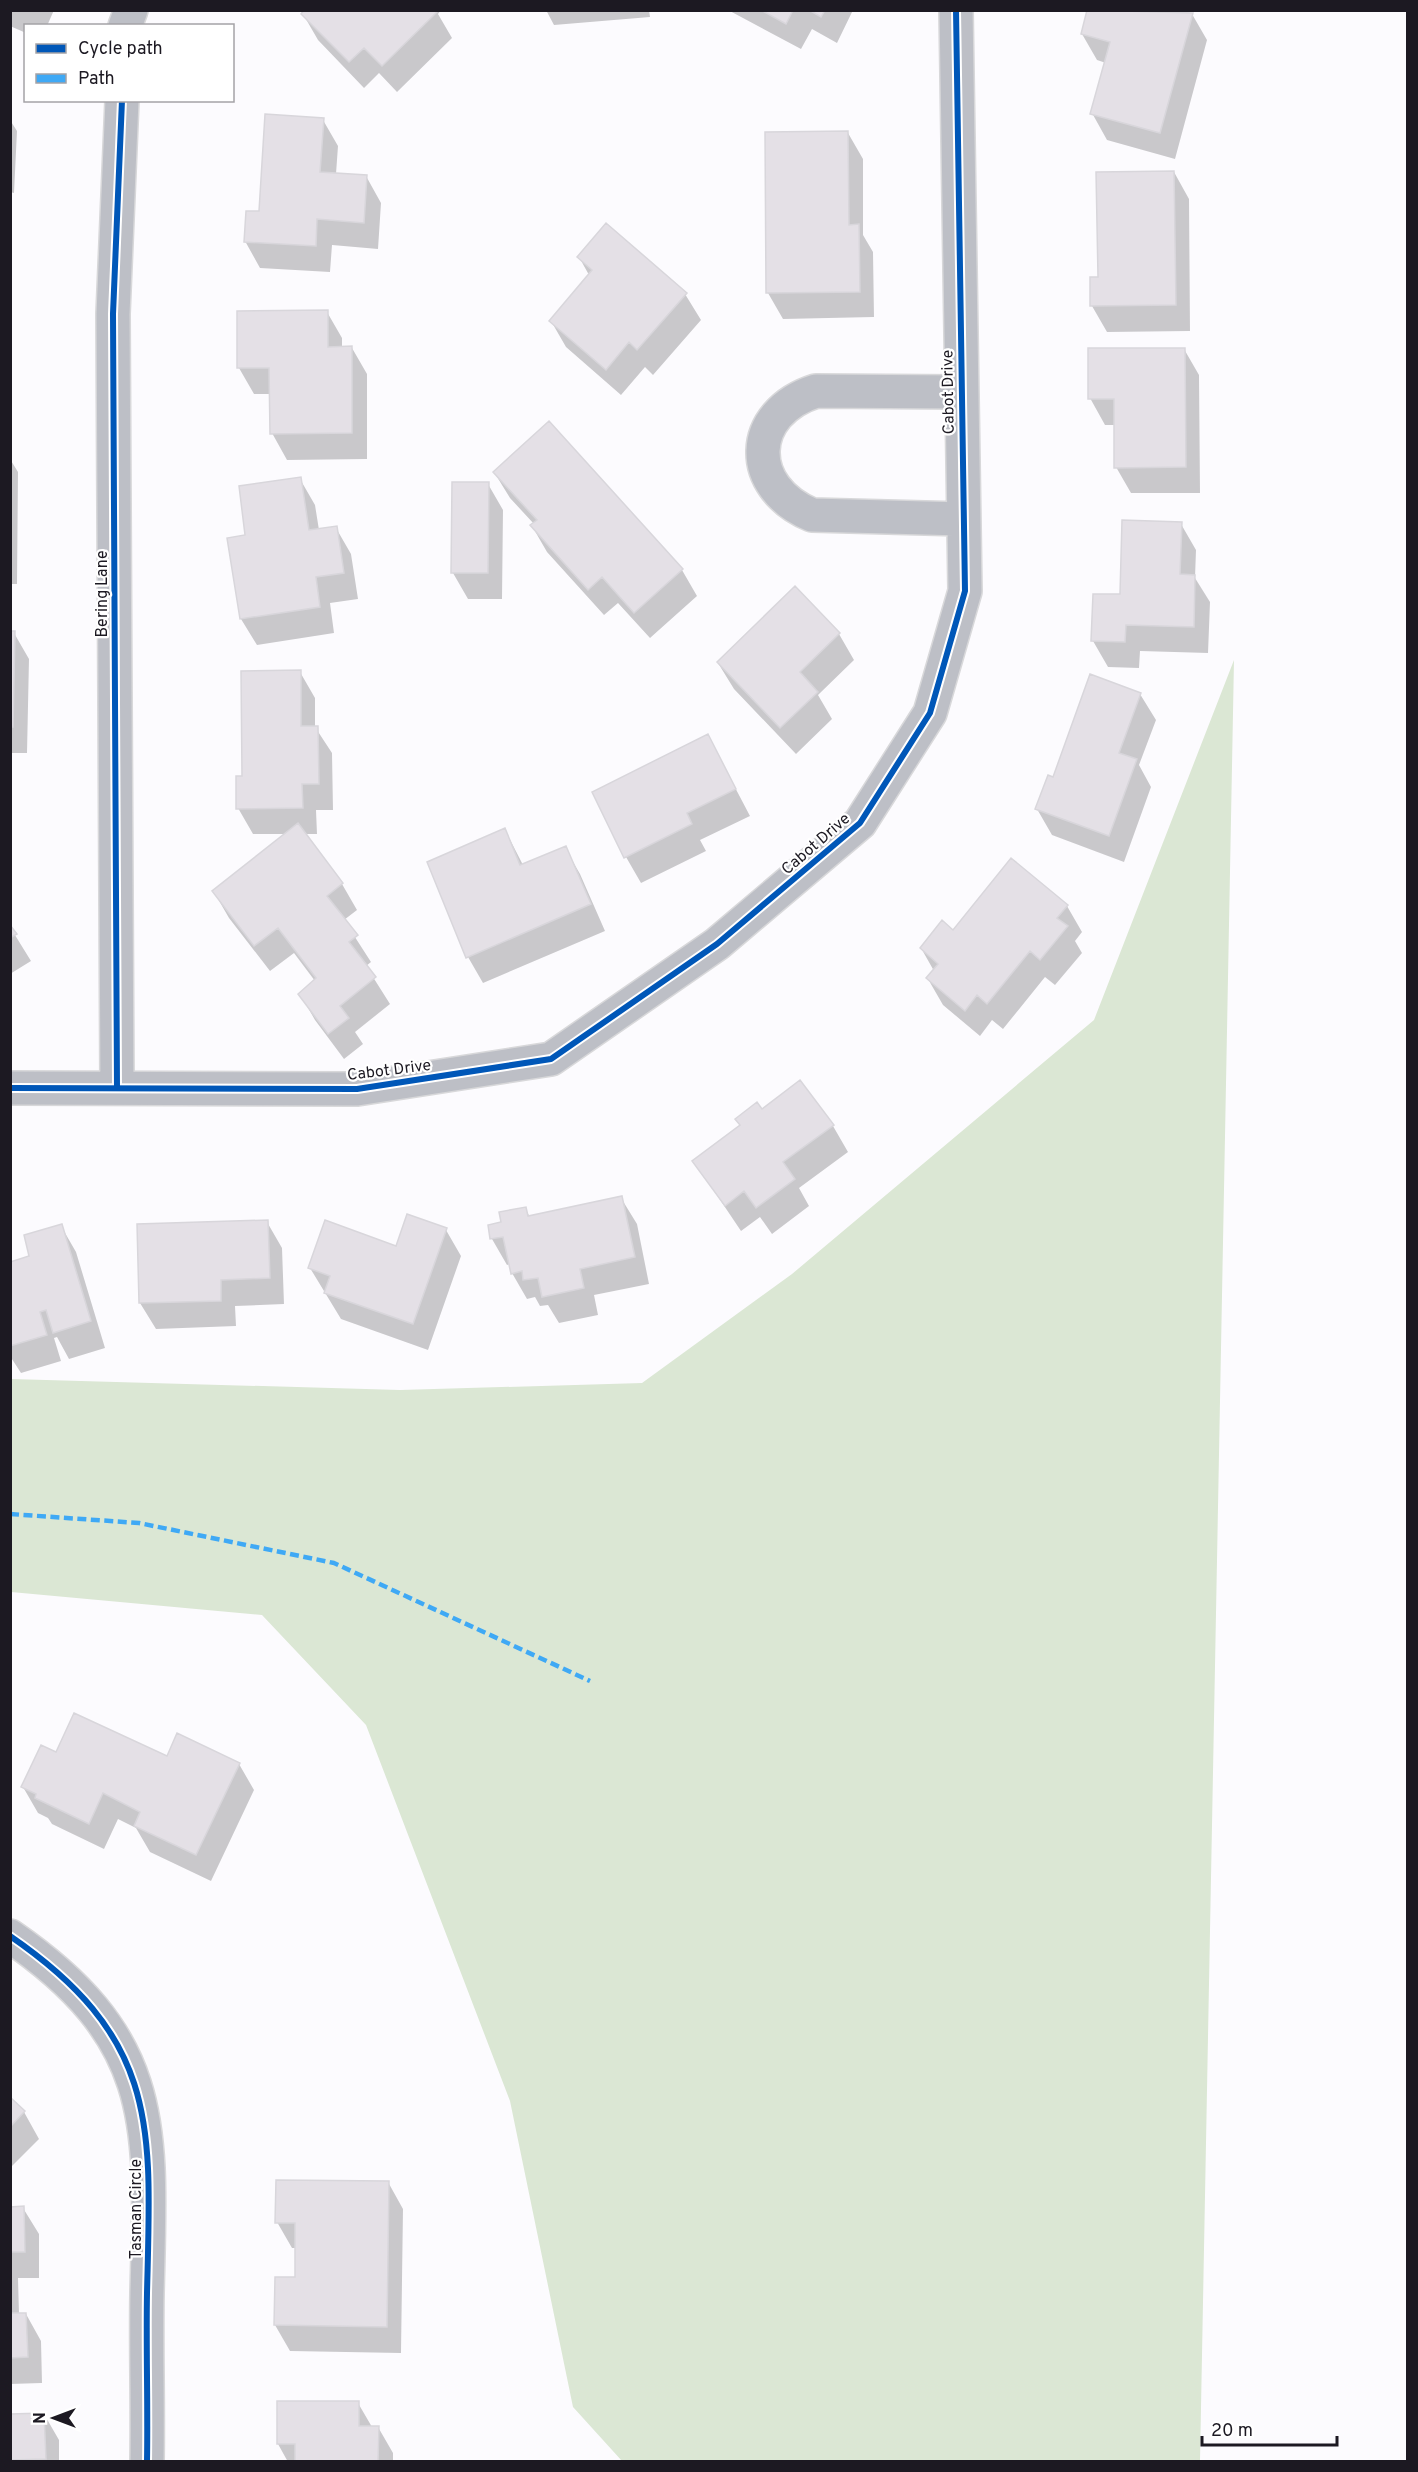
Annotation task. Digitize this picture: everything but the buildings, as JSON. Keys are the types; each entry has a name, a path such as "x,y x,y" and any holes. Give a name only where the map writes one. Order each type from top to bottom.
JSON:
{"street":[{"name":"Cabot Drive","path":"10,1088 357,1089 551,1059 717,944 860,823 930,713 965,591 960,392 956,10"},
{"name":"Bering Lane","path":"117,1087 113,314 122,102"},
{"path":"960,392 816,391 797,397 777,414 765,436 762,454 765,473 777,493 795,508 812,515 963,519"},
{"name":"Tasman Circle","path":"10,1936 50,1963 85,1998 120,2047 138,2088 147,2133 151,2202 147,2295 147,2462"}],"green space":[{"path":"1234,660 1200,2461 622,2461 573,2407 510,2101 366,1725 262,1615 11,1592 11,1379 400,1390 642,1383 792,1274 1094,1020"}],"marked path":[{"path":"10,1514 139,1523 334,1563 590,1681"}],"cycle path":[{"path":"10,1088 357,1089 551,1059 717,944 860,823 930,713 965,591 956,10"},
{"path":"117,1087 113,314 122,102"},
{"path":"10,1936 59,1974 96,2012 121,2051 137,2092 145,2135 149,2182 147,2462"}]}
